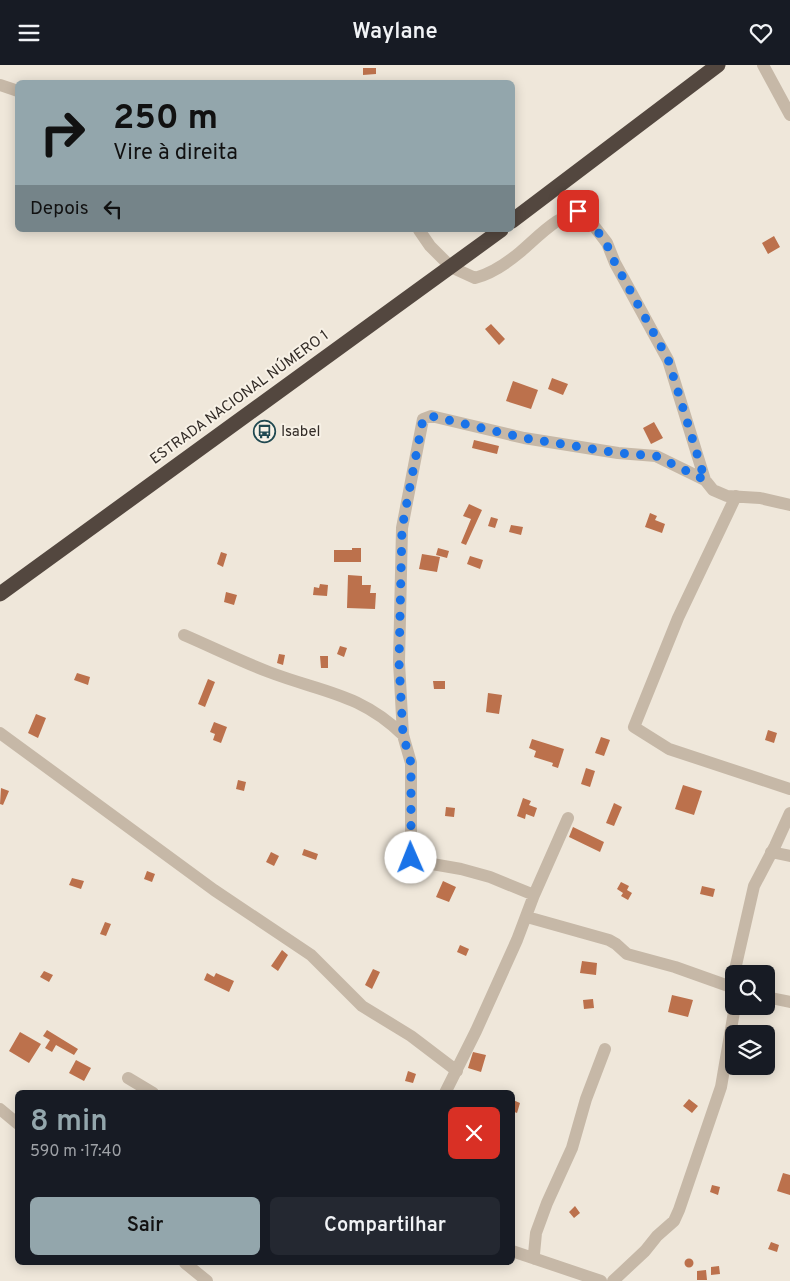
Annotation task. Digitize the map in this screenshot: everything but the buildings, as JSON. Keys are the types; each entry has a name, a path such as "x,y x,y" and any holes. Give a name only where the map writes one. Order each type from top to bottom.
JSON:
{"highway":[{"path":"515,219 718,65"},
{"name":"ESTRADA NACIONAL NÚMERO 1","path":"0,594 498,232"}],"street":[{"path":"763,65 790,115"},
{"path":"0,85 15,90"},
{"path":"420,232 430,246 451,267 475,278 483,276 518,254 555,222 578,211 584,213 606,243 668,359 705,480 713,490 720,493 760,498 790,505"},
{"path":"534,895 490,877 460,869 415,861 411,858 411,763 403,735 399,662 402,528 423,419 431,416 524,438 618,453 656,456 705,480"},
{"path":"736,496 678,618 634,727 669,749 790,789"},
{"path":"184,635 269,672 363,704 390,723 403,735"},
{"path":"0,733 214,890 311,955 362,1006 411,1037 456,1071"},
{"path":"736,965 754,886 790,813"},
{"path":"446,1090 527,917 534,895 568,817"},
{"path":"771,852 790,856"},
{"path":"527,917 609,940 627,954 675,967 725,985"},
{"path":"775,999 790,1002"},
{"path":"618,1279 657,1236 674,1221 679,1210 721,1087 733,1015"},
{"path":"535,1259 536,1233 572,1148 586,1099 605,1049"},
{"path":"128,1078 148,1090"},
{"path":"0,1109 15,1122"},
{"path":"515,1252 535,1259 570,1276 601,1281"},
{"path":"187,1265 207,1281"}],"place":[{"name":"Isabel","path":"265,432"}],"route":[{"path":"411,858 411,763 403,735 399,662 402,528 423,419 431,416 524,438 618,453 656,456 705,480 668,359 606,243 584,213 578,211"}]}
